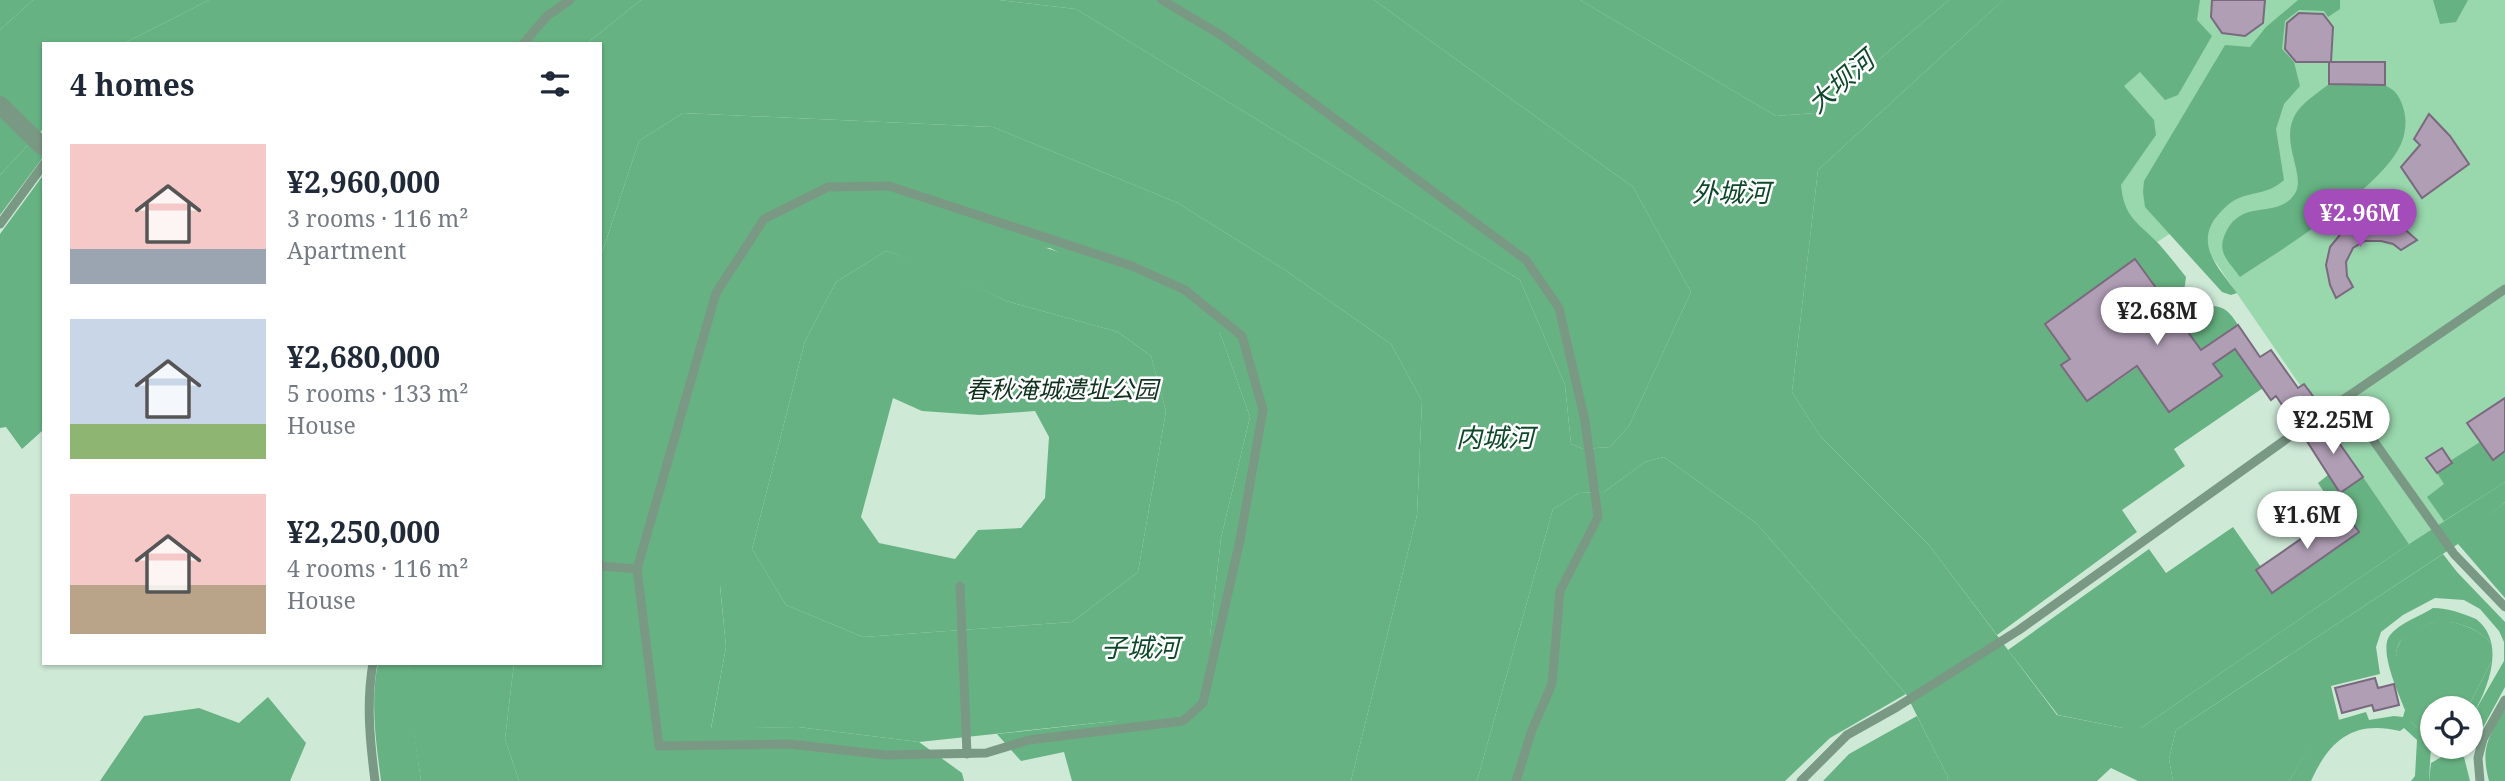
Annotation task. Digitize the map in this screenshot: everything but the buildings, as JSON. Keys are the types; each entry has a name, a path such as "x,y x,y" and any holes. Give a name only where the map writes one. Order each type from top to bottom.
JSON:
{"street":[{"path":"0,105 42,151"}],"lane":[{"path":"525,42 547,16 570,0"},
{"path":"1162,0 1223,37 1526,260 1559,308 1586,421 1598,517 1560,591 1552,684 1532,730 1516,781"},
{"path":"0,224 42,154"},
{"path":"889,186 1132,266 1185,289 1241,335 1263,410 1240,540 1203,702 1183,721 1029,740 986,753 967,749 886,755 789,744 659,746 638,569 716,293 764,219 828,187 889,186"},
{"path":"1801,781 1847,735 1897,707 2019,630 2344,399 2505,289"},
{"path":"2344,399 2454,554 2505,607"},
{"path":"602,566 638,569"},
{"path":"960,586 967,749"},
{"path":"373,665 369,684 368,731 375,781"},
{"path":"2480,781 2478,758 2483,739 2505,700"}],"shaded area":[{"path":"2003,0 2505,0 2505,482 2409,544 2188,222 2145,250 1975,26"}],"green space":[{"path":"0,0 33,0 0,30"},
{"path":"209,0 641,0 588,42 127,42"},
{"path":"999,0 1374,0 1633,187 1691,292 1629,426 1610,447 1583,449 1571,444 1565,385 1520,280 1076,9"},
{"path":"1580,0 1949,0 1816,113 1776,116"},
{"path":"2003,0 2200,0 2197,20 2212,36 2178,95 2165,100 2140,72 2124,86 2154,120 2156,135 2121,185 2125,205 2133,218 2186,277 2184,292 2168,304 2135,259 2045,324 2070,359 2061,365 2088,401 2146,360 2178,318 2186,312 2208,306 2222,308 2238,325 2151,385 2170,412 2221,376 2213,364 2235,349 2263,388 2174,449 2185,466 2122,510 2137,532 1997,635 1929,545 1820,436 1792,392 1818,170"},
{"path":"2298,0 2340,0 2340,9 2328,17 2324,11 2299,10 2285,21 2282,49 2294,62 2300,86 2284,104 2276,129 2284,180 2267,190 2232,202 2216,217 2209,230 2209,249 2213,258 2237,293 2231,295 2222,292 2145,207 2144,181 2225,45 2250,47 2266,27"},
{"path":"2433,0 2468,0 2456,22 2440,24"},
{"path":"683,113 993,127 1178,203 1285,270 1391,344 1422,401 1417,515 1351,781 1072,781 1064,752 1021,761 997,734 1115,721 1210,636 1221,538 1250,417 1220,333 1050,248 788,239 720,586 726,647 711,728 798,727 919,742 962,773 964,781 519,781 505,739 514,665 602,665 602,253 639,141"},
{"path":"30,143 42,154 42,159 0,215 0,175"},
{"path":"42,177 42,431 22,449 6,427 0,428 0,234"},
{"name":"春秋淹城遗址公园","path":"886,251 932,265 1006,301 1118,332 1151,356 1166,411 1138,572 1072,622 863,637 786,605 752,549 805,341 836,282","holes":["893,398 922,411 980,415 1035,411 1049,437 1045,498 1021,528 978,530 955,559 879,543 861,517"]},
{"path":"2480,442 2492,459 2505,451 2505,482 2444,521 2427,497 2444,484 2437,473 2451,463 2450,461"},
{"path":"1664,457 1756,523 1906,694 1830,738 1785,781 1477,781 1553,509 1579,493 1604,492 1645,462"},
{"path":"2328,475 2340,492 2363,477 2409,544 2141,728 2123,728 2058,715 2008,650 2149,549 2166,573 2233,527 2261,567 2256,571 2273,593 2359,532 2343,510 2338,513 2318,483"},
{"path":"2505,502 2505,598 2458,544"},
{"path":"2443,554 2505,622 2505,687 2483,727 2483,697 2504,661 2504,642 2499,631 2480,609 2464,600 2435,598 2403,615 2381,632 2376,647 2380,674 2331,686 2339,720 2313,741 2289,781 2173,781 2169,759 2176,730"},
{"path":"2442,621 2455,623 2481,634 2491,643 2491,662 2474,696 2420,696 2420,730 2411,722 2396,654 2398,646 2407,635 2427,624"},
{"path":"378,665 411,665 407,681 421,781 381,781 374,707"},
{"path":"268,697 306,743 290,781 100,781 144,716 199,708 239,723"},
{"path":"2505,708 2505,781 2489,781 2486,751 2494,727"},
{"path":"1917,716 1948,777 1947,781 1823,781 1849,754"},
{"path":"2438,759 2464,759 2470,781 2429,781 2431,763"}],"water":[{"path":"33,0 209,0 127,42 42,42 42,130 0,175 0,30"},
{"path":"641,0 999,0 1076,9 1520,280 1565,385 1571,444 1583,449 1610,447 1629,426 1691,292 1633,187 1374,0 1580,0 1776,116 1816,113 1949,0 2003,0 1818,170 1792,392 1820,436 1929,545 2057,715 2123,728 2141,728 2409,544 2505,482 2505,502 2464,540 2176,730 2169,759 2173,781 2138,781 2111,768 2097,781 1947,781 1948,777 1906,694 1756,523 1664,457 1645,462 1604,492 1579,493 1553,509 1477,781 1351,781 1417,515 1422,401 1391,344 1285,270 1178,203 993,127 683,113 639,141 602,253 602,42 588,42"},
{"path":"2329,84 2376,84 2393,90 2400,100 2405,116 2405,131 2401,144 2373,180 2329,217 2240,277 2223,250 2222,244 2227,230 2242,215 2279,206 2294,195 2298,177 2291,143 2293,120 2303,105"},
{"name":"子城河","path":"874,198 954,217 1163,287 1220,333 1250,417 1221,538 1210,636 1187,698 1115,721 919,742 798,727 711,729 726,647 720,585 700,492 713,395 746,308 788,239","holes":["886,251 932,266 1006,301 1118,332 1151,356 1166,411 1138,572 1072,622 863,637 786,605 752,549 805,341 836,282"]},
{"path":"2433,608 2450,610 2476,619 2485,628 2491,643 2474,630 2445,622 2424,625 2398,645 2396,654 2417,713 2411,722 2420,730 2420,759 2430,759 2429,781 2411,781 2415,776 2417,740 2404,728 2400,731 2369,728 2345,736 2335,744 2318,766 2311,781 2289,781 2313,740 2335,721 2366,712 2369,720 2403,717 2405,710 2386,651 2390,635"},
{"path":"2491,643 2492,664 2489,678 2482,696 2474,696 2491,662"},
{"path":"410,665 514,665 505,739 519,781 421,781 406,681"}],"water label":[{"name":"大坝河","path":"1841,82"},
{"name":"外城河","path":"1731,193"},
{"name":"内城河","path":"1495,438"}]}
